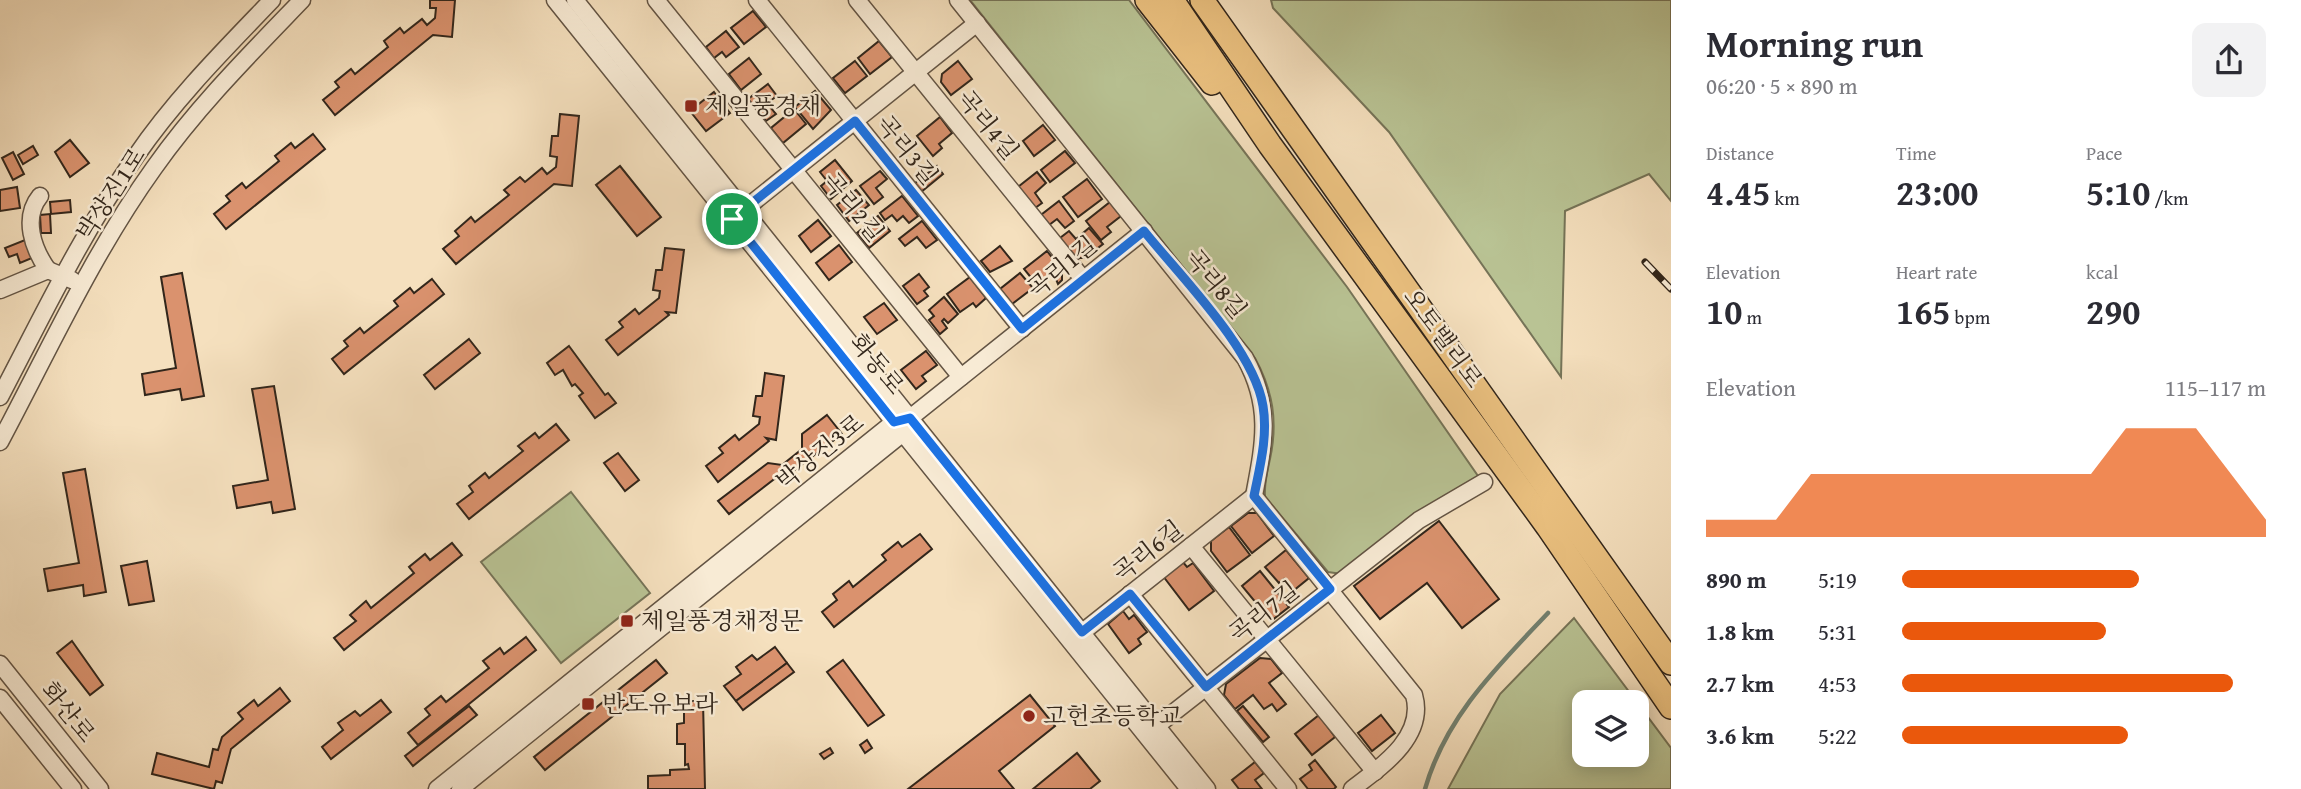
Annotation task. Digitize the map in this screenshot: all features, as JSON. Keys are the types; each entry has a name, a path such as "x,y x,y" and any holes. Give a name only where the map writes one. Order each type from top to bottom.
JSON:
{"highway":[{"path":"1147,0 1214,87 1292,175"},
{"name":"오토밸리로","path":"1172,0 1292,175 1560,544 1606,616 1671,707"},
{"name":"오토밸리로","path":"1202,0 1671,663"},
{"path":"1214,0 1260,83"}],"street":[{"name":"박상진1로","path":"0,397 64,275 136,155 174,105 272,0"},
{"name":"박상진1로","path":"0,442 120,220 190,119 302,0"},
{"name":"화동로","path":"555,0 737,215"},
{"name":"화동로","path":"575,0 737,215 902,424 1151,730 1208,789"},
{"name":"곡리2길","path":"656,0 961,377"},
{"name":"곡리3길","path":"757,0 1022,329"},
{"name":"곡리4길","path":"857,0 1083,279"},
{"name":"곡리8길","path":"958,0 1234,342 1254,375 1262,400 1265,427 1254,496"},
{"path":"737,215 977,23"},
{"path":"40,196 32,209 32,233 40,260 48,271"},
{"name":"곡리1길","path":"902,424 1144,231"},
{"path":"0,290 48,271 64,275 83,286"},
{"name":"박상진3로","path":"436,789 902,424"},
{"name":"박상진3로","path":"460,789 902,424"},
{"name":"곡리7길","path":"1151,730 1419,520 1484,482"},
{"path":"1254,496 1412,690 1416,701 1415,715 1399,750 1352,789"},
{"name":"곡리6길","path":"1076,637 1254,496"},
{"path":"1191,546 1375,772"},
{"path":"1130,594 1288,789"},
{"name":"화산로","path":"0,664 100,789"},
{"name":"화산로","path":"0,698 73,789"},
{"name":"화동로","path":"1151,730 1189,789"}],"green space":[{"path":"970,0 1129,0 1347,287 1478,476 1415,514 1342,574 1328,572 1265,497 1274,419 1266,382 1255,358"},
{"path":"1271,0 1671,0 1671,201 1649,174 1565,211 1561,377 1389,132 1273,8"},
{"path":"571,492 650,593 561,663 481,562"},
{"path":"1574,618 1628,690 1572,690 1572,767 1649,767 1649,719 1671,748 1671,789 1448,789 1500,694"}],"building":[{"path":"430,0 455,0 452,37 433,35 335,115 323,100 339,87 335,82 351,69 355,74 388,47 384,41 400,28 404,33 422,19 427,25 435,18 436,8 430,8"},
{"path":"753,11 766,27 744,44 731,28"},
{"path":"726,31 739,47 726,57 722,52 714,58 706,47"},
{"path":"879,41 892,57 870,74 858,58"},
{"path":"749,58 761,74 741,90 729,74"},
{"path":"855,61 867,76 845,93 833,78"},
{"path":"958,61 972,79 951,95 941,82 942,74"},
{"path":"768,84 777,96 767,103 776,114 766,121 748,99"},
{"path":"815,91 831,110 813,129 795,107"},
{"path":"714,92 730,113 706,131 690,111"},
{"path":"794,109 806,124 783,143 771,128"},
{"path":"560,114 579,116 572,186 554,184 456,264 443,249 459,236 455,231 471,217 475,222 509,195 504,190 520,177 525,182 542,168 547,174 556,167 557,157 550,156 552,136 558,136"},
{"path":"940,117 952,133 939,144 942,148 933,156 917,136"},
{"path":"1043,125 1055,140 1034,156 1023,141"},
{"path":"313,134 325,149 226,229 214,214 230,201 226,196 242,183 246,188 279,161 275,156 291,143 295,148"},
{"path":"70,140 89,163 70,177 55,152"},
{"path":"33,146 38,155 23,164 18,155"},
{"path":"1065,151 1075,163 1050,182 1041,170"},
{"path":"13,152 24,174 13,180 2,158"},
{"path":"835,160 852,181 831,199 821,186 827,181 820,172"},
{"path":"620,166 661,217 637,236 596,185"},
{"path":"937,166 943,174 921,192 914,184"},
{"path":"880,171 887,179 876,188 883,197 874,204 860,186"},
{"path":"1037,172 1046,183 1035,193 1042,203 1031,211 1014,190"},
{"path":"1087,179 1102,199 1078,217 1063,197"},
{"path":"17,187 20,208 0,211 0,190"},
{"path":"856,190 869,205 849,221 837,205"},
{"path":"902,196 918,216 909,223 903,216 897,221 892,215 885,220 880,213"},
{"path":"70,200 71,212 51,214 50,202"},
{"path":"1059,201 1074,221 1065,228 1057,219 1045,228 1037,218"},
{"path":"1110,202 1121,216 1107,227 1111,232 1101,240 1086,221"},
{"path":"50,214 51,233 41,233 40,215"},
{"path":"878,216 890,231 869,248 857,233"},
{"path":"818,220 831,236 811,252 799,236"},
{"path":"922,221 937,240 926,248 917,237 905,246 899,239"},
{"path":"1089,228 1103,244 1085,258 1076,258 1060,238 1069,231 1076,239"},
{"path":"25,240 32,258 20,263 17,254 9,257 5,248"},
{"path":"839,245 852,262 829,280 816,263"},
{"path":"1000,246 1012,261 990,272 981,261"},
{"path":"665,248 684,250 676,313 666,312 669,315 618,355 606,340 623,327 619,322 635,309 639,314 659,298 660,291 653,290 656,270 662,270"},
{"path":"1047,251 1062,270 1062,280 1058,284 1053,272 1037,285 1024,269"},
{"path":"182,273 204,396 182,400 180,389 145,395 142,374 176,368 161,277"},
{"path":"1020,273 1033,288 1012,304 1000,289"},
{"path":"919,274 929,287 924,291 928,296 917,304 903,286"},
{"path":"970,277 986,298 976,307 973,303 960,312 947,294"},
{"path":"432,279 444,294 344,374 332,359 348,346 344,341 360,328 364,333 398,306 394,301 410,288 414,293"},
{"path":"944,297 958,314 948,323 944,319 942,321 947,328 940,334 929,320 934,316 929,310"},
{"path":"884,303 897,320 877,334 864,317"},
{"path":"469,339 480,353 435,389 424,375"},
{"path":"569,346 605,395 608,393 616,403 595,418 579,396 583,393 575,384 572,386 563,370 555,375 547,363"},
{"path":"926,351 937,365 922,376 926,381 916,389 901,370"},
{"path":"765,373 784,376 776,440 766,438 769,441 718,482 706,466 723,453 719,448 735,435 739,440 759,424 760,417 753,416 756,396 762,396"},
{"path":"274,386 295,509 273,513 271,502 237,508 233,486 268,480 252,389"},
{"path":"827,415 842,434 780,481 777,477 729,514 718,501 768,463 782,465 802,449 802,434"},
{"path":"556,424 569,440 469,519 457,504 473,492 469,486 485,473 489,478 523,451 518,446 535,433 539,438"},
{"path":"618,453 639,480 625,491 604,463"},
{"path":"85,469 106,592 84,596 83,585 48,591 44,569 79,563 63,473"},
{"path":"1248,513 1257,513 1274,536 1252,553 1231,526"},
{"path":"1439,521 1499,599 1462,628 1427,583 1380,619 1354,586"},
{"path":"1229,527 1250,555 1227,572 1211,551 1211,541"},
{"path":"920,534 932,549 834,627 822,612 837,600 833,594 849,581 853,587 886,560 882,555 898,542 902,547"},
{"path":"452,543 462,555 344,650 334,638 356,621 350,615 366,601 371,608 414,573 409,567 425,554 430,560"},
{"path":"1286,550 1309,578 1293,591 1284,579 1279,583 1265,567"},
{"path":"147,561 154,601 129,605 121,566"},
{"path":"1182,561 1187,567 1193,563 1214,591 1189,610 1163,576"},
{"path":"1260,571 1289,607 1271,621 1242,586"},
{"path":"1123,611 1129,619 1134,615 1147,632 1138,639 1141,644 1129,653 1108,624"},
{"path":"526,637 536,650 418,745 408,733 430,715 425,709 441,696 446,702 489,668 483,661 500,648 504,654"},
{"path":"72,641 103,685 90,695 57,653"},
{"path":"775,647 787,663 736,701 724,686 741,674 736,667 752,655 757,660"},
{"path":"1260,658 1271,659 1282,673 1269,683 1286,704 1277,711 1272,704 1264,709 1253,695 1235,709 1224,695 1226,684"},
{"path":"656,660 667,673 545,770 534,757"},
{"path":"843,660 884,715 868,726 827,672"},
{"path":"787,663 794,672 743,710 736,701"},
{"path":"280,688 290,701 231,749 222,783 216,781 214,789 152,774 157,753 209,767 213,749 218,750 222,737 243,719 238,713 254,700 258,706"},
{"path":"1030,695 1055,726 999,771 1014,789 908,789"},
{"path":"381,700 391,712 331,759 322,747 343,730 338,723 355,711 360,716"},
{"path":"684,701 703,701 705,789 648,789 648,776 670,775 670,770 689,769 688,764 685,765 685,744 677,744 677,724 684,723"},
{"path":"469,706 477,715 413,766 405,756"},
{"path":"1243,706 1269,737 1263,742 1237,711"},
{"path":"1319,715 1335,737 1312,755 1295,734"},
{"path":"1381,715 1395,733 1372,751 1358,733"},
{"path":"867,740 872,748 865,753 860,745"},
{"path":"830,748 833,753 824,759 820,754"},
{"path":"1077,753 1100,781 1090,789 1033,789"},
{"path":"1315,760 1336,787 1334,789 1308,789 1300,779 1312,770 1309,765"},
{"path":"1255,762 1264,773 1255,780 1262,789 1239,789 1232,780"}],"waterway":[{"path":"1425,789 1434,763 1460,715 1492,673 1548,613"}],"railway":[{"path":"1645,262 1671,289"}],"place":[{"name":"제일풍경채","path":"691,106"},
{"name":"제일풍경채정문","path":"627,621"},
{"name":"반도유보라","path":"588,704"},
{"name":"고헌초등학교","path":"1029,716"}],"route":[{"path":"855,121 1022,329 1144,231 1234,342 1254,375 1261,391 1265,427 1254,496 1330,589 1206,687 1130,594 1082,632 910,418 894,422 732,219 855,121"}]}
